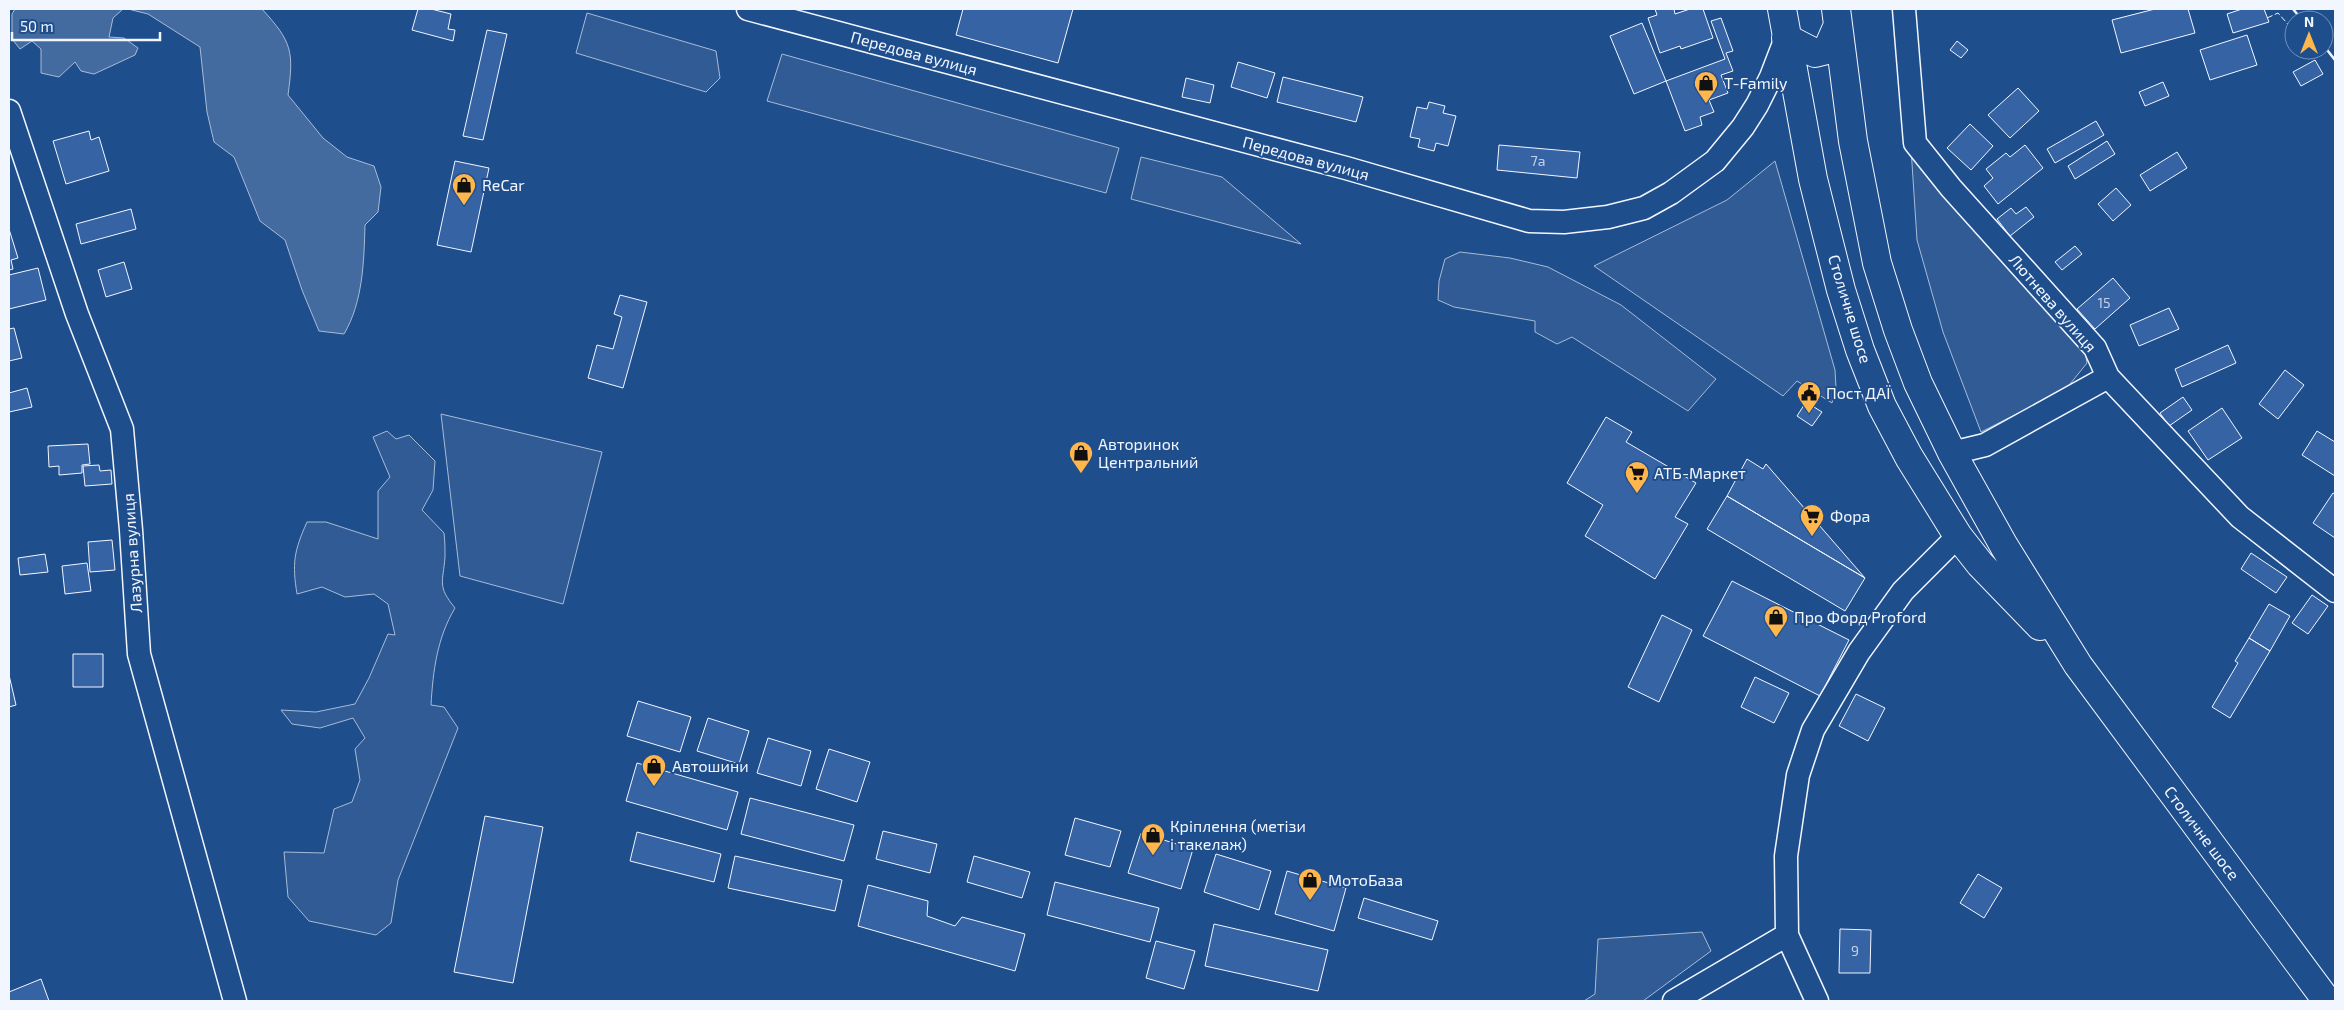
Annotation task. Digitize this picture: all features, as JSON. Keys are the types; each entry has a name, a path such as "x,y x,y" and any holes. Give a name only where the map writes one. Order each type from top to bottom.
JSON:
{"main road":[{"name":"Столичне шосе","path":"1782,9 1814,179 1841,290 1860,350 1882,406 1909,458 1958,536 1980,564 2078,665"},
{"name":"Столичне шосе","path":"1837,17 1853,142 1877,263 1898,330 1918,383 1952,453 2004,546 2078,665 2327,1001"},
{"path":"1786,38 1814,54 1826,50 1837,17"}],"street":[{"name":"Передова вулиця","path":"748,9 1346,168 1529,221 1564,222 1608,217 1644,208 1671,193 1715,161 1743,127 1757,105 1771,77 1786,38"},
{"name":"Лютнева вулиця","path":"1904,9 1915,143 1951,188 2095,348 2108,377 2240,517 2335,591"},
{"name":"Лазурна вулиця","path":"9,112 77,314 122,429 131,530 138,654 235,1001"},
{"path":"1952,453 1985,445 2108,377"},
{"path":"1817,1001 1787,935 1786,856 1798,775 1813,730 1859,652 1903,591 1958,536"},
{"path":"1674,1001 1787,935"}],"shaded area":[{"path":"15,9 123,9 113,18 109,37 124,38 138,48 135,55 94,74 81,71 75,62 59,77 41,73 41,49 32,41 20,49 12,39 12,14"},
{"path":"128,9 262,9 280,30 288,48 291,68 288,95 323,138 347,157 374,166 381,187 378,212 365,225 363,267 359,295 344,334 319,331 302,290 285,240 260,221 234,157 214,142 207,112 200,47 148,14"},
{"path":"587,13 716,51 720,78 706,92 576,53"},
{"path":"782,54 1119,148 1106,193 767,101"},
{"path":"1911,148 2081,329 2087,363 2066,389 1981,432 1943,332 1917,240"},
{"path":"1141,157 1222,177 1301,244 1131,199"},
{"path":"1775,161 1835,370 1836,388 1832,403 1797,381 1783,396 1594,266 1727,200"},
{"path":"1460,252 1510,258 1548,267 1621,305 1716,379 1688,411 1572,337 1557,344 1535,332 1535,321 1454,307 1438,300 1439,281 1445,259"},
{"path":"441,414 602,452 563,604 460,576"},
{"path":"387,431 396,439 409,435 435,461 433,490 422,510 444,533 445,557 442,584 449,601 455,608 444,631 437,655 431,705 444,707 458,728 398,880 391,923 376,935 309,921 288,897 284,852 324,853 334,809 352,802 360,780 355,749 365,738 353,718 320,728 292,724 281,710 316,712 355,704 369,678 388,634 395,635 388,604 374,594 345,597 322,587 297,594 295,574 295,557 307,522 326,522 378,539 378,491 390,477 373,437"},
{"path":"1702,932 1711,951 1643,1001 1584,1001 1595,994 1598,939"}],"building":[{"path":"418,9 431,9 451,14 448,29 455,30 453,41 412,30"},
{"path":"963,9 1073,9 1058,63 956,35"},
{"path":"1655,9 1674,9 1675,14 1690,9 1703,9 1713,38 1681,49 1680,46 1660,53 1648,18 1657,15"},
{"path":"2155,9 2188,9 2195,33 2121,53 2112,20"},
{"path":"2242,9 2264,9 2269,22 2233,33 2227,14"},
{"path":"1721,18 1733,51 1726,53 1733,71 1721,75 1728,93 1709,100 1714,112 1700,117 1702,125 1685,131 1666,81 1725,59 1711,21"},
{"path":"1642,23 1666,81 1634,94 1610,36"},
{"path":"487,30 507,34 483,140 463,136"},
{"path":"2247,35 2257,65 2210,80 2200,50"},
{"path":"1957,41 1968,50 1961,58 1950,50"},
{"path":"2315,60 2323,74 2301,86 2293,72"},
{"path":"1238,62 1275,73 1267,98 1231,87"},
{"path":"1283,77 1363,97 1356,122 1277,102"},
{"path":"1186,78 1214,85 1210,103 1182,97"},
{"path":"2163,82 2169,96 2145,106 2139,92"},
{"path":"2018,88 2039,111 2010,138 1988,115"},
{"path":"1429,102 1445,106 1443,113 1456,116 1448,146 1436,143 1434,151 1418,147 1420,139 1410,137 1417,107 1427,109"},
{"path":"2096,121 2104,135 2055,163 2047,149"},
{"path":"1970,124 1993,146 1971,170 1947,148"},
{"path":"89,131 91,140 99,137 109,171 66,184 53,141"},
{"path":"2107,141 2115,154 2075,179 2068,166"},
{"path":"1499,145 1580,152 1577,178 1497,170"},
{"path":"2025,145 2043,168 1998,204 1984,186 1993,178 1986,169 2006,153 2010,157"},
{"path":"2177,152 2187,168 2150,191 2140,175"},
{"path":"455,161 489,168 471,252 437,245"},
{"path":"2116,188 2131,205 2113,221 2098,204"},
{"path":"2026,207 2034,217 2010,236 1997,219 2011,208 2016,214"},
{"path":"131,209 136,229 81,244 76,224"},
{"path":"9,229 18,258 11,260 13,269 9,270"},
{"path":"2075,246 2082,254 2062,270 2055,262"},
{"path":"124,262 132,289 106,297 98,270"},
{"path":"38,268 46,300 9,309 9,275"},
{"path":"2113,278 2130,298 2095,329 2077,309"},
{"path":"620,295 647,302 623,388 588,378 597,345 613,349 622,317 614,314"},
{"path":"2169,308 2179,329 2139,346 2130,325"},
{"path":"14,328 22,358 9,361 9,329"},
{"path":"2228,345 2236,363 2182,387 2175,369"},
{"path":"2285,370 2304,385 2278,419 2259,404"},
{"path":"27,388 32,407 9,412 9,393"},
{"path":"2183,397 2192,410 2169,426 2160,413"},
{"name":"Пост ДАЇ","path":"1806,402 1822,412 1812,426 1797,416"},
{"path":"2222,408 2242,438 2208,460 2188,431"},
{"name":"АТБ-Маркет","path":"1606,417 1632,432 1626,442 1696,483 1675,517 1688,524 1655,579 1585,536 1603,505 1567,483"},
{"path":"2317,431 2335,442 2335,476 2302,455"},
{"path":"88,444 90,464 82,465 82,473 59,475 59,466 49,467 48,446"},
{"name":"Фора","path":"1747,459 1763,469 1766,464 1865,578 1727,496"},
{"path":"99,465 100,471 111,470 112,484 85,486 83,466"},
{"path":"2333,493 2335,494 2335,538 2313,523"},
{"path":"1727,496 1865,578 1845,611 1707,529"},
{"path":"112,540 115,570 90,572 88,542"},
{"path":"2251,553 2287,577 2276,593 2241,569"},
{"path":"45,554 48,572 20,575 18,558"},
{"path":"87,563 91,591 65,594 62,566"},
{"name":"Про Форд Proford","path":"1732,581 1849,640 1820,696 1703,636"},
{"path":"2312,595 2328,606 2308,634 2292,623"},
{"path":"2269,604 2290,616 2270,651 2249,638"},
{"path":"1662,615 1692,630 1659,702 1628,687"},
{"path":"2249,638 2270,651 2230,718 2212,707 2238,663 2235,661"},
{"path":"73,654 103,654 103,687 73,687"},
{"path":"9,675 16,705 9,707"},
{"path":"1755,677 1789,693 1774,723 1741,707"},
{"path":"1856,694 1885,708 1868,741 1839,726"},
{"path":"638,701 691,717 680,752 627,736"},
{"path":"708,718 749,731 739,764 697,751"},
{"path":"768,738 811,751 801,786 757,773"},
{"path":"829,749 870,762 857,802 816,789"},
{"path":"637,763 738,792 727,830 626,801"},
{"path":"750,798 854,825 844,861 741,834"},
{"path":"485,816 543,827 513,983 454,972"},
{"path":"1075,818 1121,831 1110,867 1065,855"},
{"path":"883,831 937,844 930,873 876,859"},
{"path":"637,832 721,854 714,882 630,861"},
{"path":"1141,833 1193,849 1181,889 1128,873"},
{"path":"1216,854 1271,871 1259,910 1204,892"},
{"path":"735,856 842,880 835,911 728,888"},
{"path":"974,856 1030,872 1022,898 967,882"},
{"name":"МотоБаза","path":"1287,871 1346,888 1334,931 1275,914"},
{"path":"1978,874 2002,888 1984,918 1960,903"},
{"path":"1055,882 1159,908 1150,942 1047,915"},
{"path":"868,885 928,901 927,916 955,926 962,917 1025,934 1015,971 858,926"},
{"path":"1364,898 1438,921 1432,940 1358,918"},
{"path":"1214,924 1328,950 1318,991 1205,966"},
{"path":"1840,929 1871,930 1870,973 1839,973"},
{"path":"1156,941 1195,951 1184,989 1146,978"},
{"path":"41,979 49,1001 9,1001 9,992"}],"fence":[{"path":"2267,18 2278,13 2284,20"}],"place":[{"name":"T-Family","path":"1706,104"},
{"name":"ReCar","path":"464,206"},
{"name":"Пост ДАЇ","path":"1809,414"},
{"name":"Авторинок Центральний","path":"1081,474"},
{"name":"АТБ-Маркет","path":"1637,494"},
{"name":"Фора","path":"1812,537"},
{"name":"Про Форд Proford","path":"1776,638"},
{"name":"Автошини","path":"654,787"},
{"name":"Кріплення (метізи і такелаж)","path":"1153,856"},
{"name":"МотоБаза","path":"1310,901"}]}
